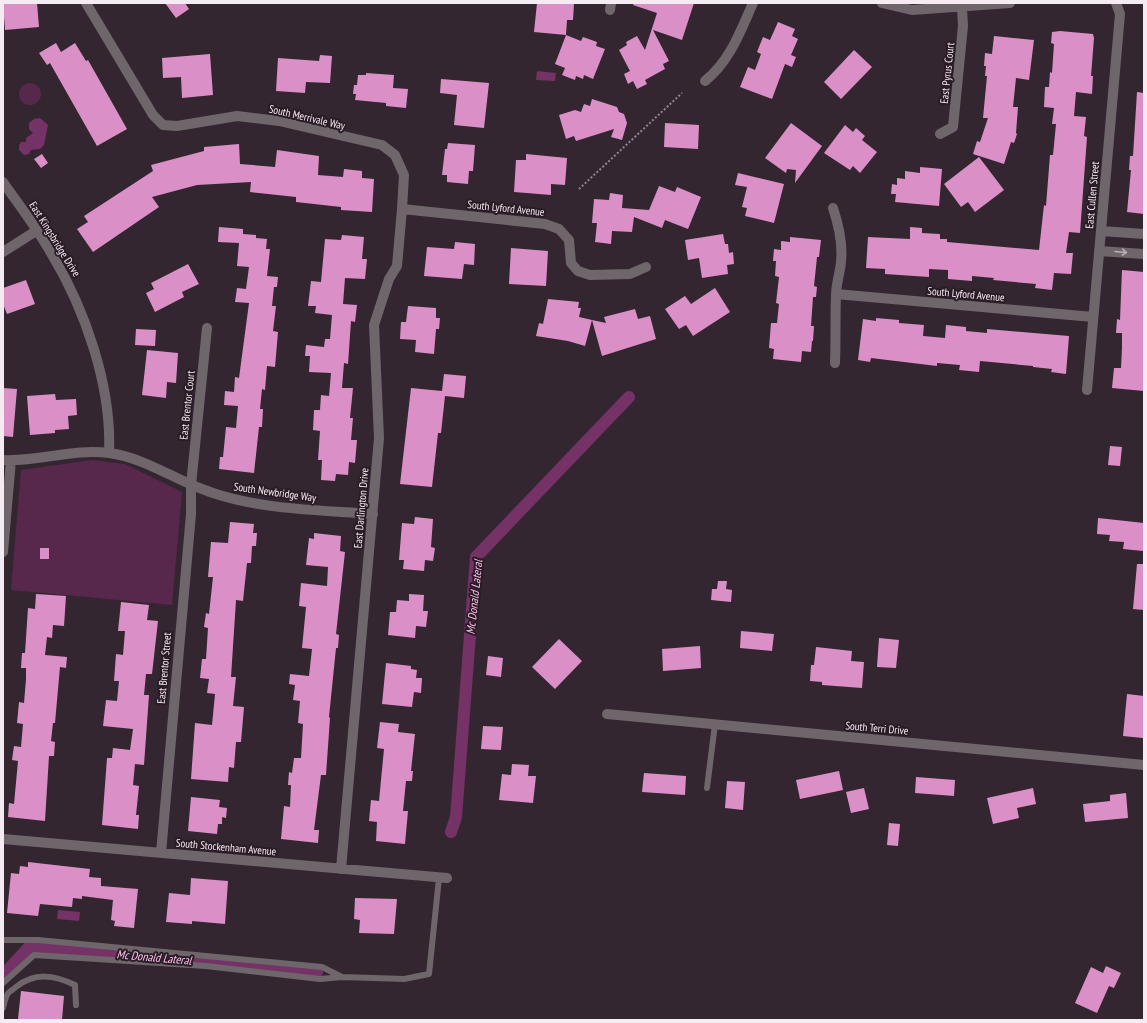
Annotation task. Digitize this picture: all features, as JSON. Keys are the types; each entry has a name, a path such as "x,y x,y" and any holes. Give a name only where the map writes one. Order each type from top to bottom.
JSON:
{"street":[{"name":"South Merrivale Way","path":"86,3 153,115 163,125 177,126 237,116 279,121 382,145 394,155"},
{"path":"705,82 718,71 729,56 753,3"},
{"path":"882,3 912,10 962,8 1010,3"},
{"name":"East Cullen Street","path":"1087,390 1120,14 1116,3"},
{"name":"East Pyrus Court","path":"940,134 953,127 963,26 962,8"},
{"name":"East Darlington Drive","path":"341,869 379,438 374,325 389,280 397,266 402,209 404,175 394,155"},
{"name":"East Kingsbridge Drive","path":"3,182 51,252 71,288 90,337 104,391 110,432 109,452"},
{"path":"833,208 839,228 841,243 841,262 836,294 837,325 835,362"},
{"name":"South Lyford Avenue","path":"402,209 546,224 559,229 569,240 571,263 578,271 590,276 630,274 646,268"},
{"path":"1101,230 1144,234"},
{"path":"3,252 36,231"},
{"path":"1099,251 1144,254"},
{"name":"South Lyford Avenue","path":"836,294 1093,316"},
{"name":"East Brentor Court","path":"191,485 207,328"},
{"name":"South Newbridge Way","path":"7,460 84,452 109,452 137,459 191,485 238,500 314,510 373,514"},
{"path":"3,552 7,460"},
{"name":"East Brentor Street","path":"161,853 191,514 191,485"},
{"name":"South Terri Drive","path":"607,714 1144,765"},
{"name":"South Stockenham Avenue","path":"3,839 443,878"}],"lane":[{"path":"707,788 715,724"},
{"path":"3,983 34,955 206,966 320,979 404,979 429,974 443,878"},
{"path":"3,940 38,940 322,967 342,978"},
{"path":"3,1008 7,994 18,985 30,978 44,976 61,978 74,985 76,1005"}],"path":[{"path":"579,189 682,92"}],"shaded area":[{"path":"537,71 556,73 555,81 536,80"},
{"path":"30,83 38,86 41,94 38,102 30,105 22,102 19,94 22,86"},
{"path":"40,118 48,125 44,145 40,149 31,150 29,154 24,155 19,150 19,145 21,142 26,142 26,138 33,133 29,129 29,123 34,119"},
{"path":"92,460 125,464 182,492 172,605 11,590 21,470"},
{"path":"58,910 80,912 79,921 57,919"}],"building":[{"path":"3,3 37,3 39,27 5,30"},
{"path":"165,3 185,3 189,9 176,18"},
{"path":"537,3 574,4 573,20 567,20 566,35 534,32"},
{"path":"634,3 694,3 682,40 653,30 669,61 663,64 665,69 645,80 647,84 637,89 633,81 628,84 624,74 630,71 619,50 627,45 626,42 637,36 645,50 657,13 633,5"},
{"path":"778,22 795,29 792,36 798,39 791,55 796,57 792,67 785,64 772,99 740,87 748,67 755,70 761,54 757,52 763,37 770,40"},
{"path":"1060,31 1093,34 1094,38 1091,76 1093,76 1092,94 1076,92 1074,116 1086,117 1084,136 1087,137 1080,233 1069,232 1066,253 1073,253 1071,274 1054,273 1052,290 1035,288 1036,284 993,280 994,278 972,276 972,281 948,279 948,270 929,269 929,277 885,274 885,269 866,268 868,237 910,239 910,227 922,228 922,233 940,234 940,239 947,239 947,242 1039,250 1044,205 1046,206 1050,155 1053,155 1056,124 1052,124 1054,108 1044,107 1045,87 1049,87 1050,72 1052,73 1054,44 1051,43 1052,32"},
{"path":"566,35 581,41 583,37 597,42 596,46 605,49 593,79 584,75 583,79 576,76 575,80 562,75 565,68 555,64"},
{"path":"994,36 1034,40 1029,80 1016,78 1013,107 1018,107 1017,134 1014,143 1011,142 1004,164 973,154 977,141 980,142 988,118 983,118 987,76 985,76 986,66 984,66 985,53 992,54"},
{"path":"56,43 61,52 75,43 86,61 88,60 127,129 97,146 50,63 47,65 39,53"},
{"path":"854,50 872,67 841,99 824,82"},
{"path":"210,54 213,95 182,98 181,77 163,78 162,58"},
{"path":"320,55 332,56 330,83 306,82 305,93 276,91 278,58 319,61"},
{"path":"366,73 394,75 393,88 408,89 406,108 386,106 386,103 355,100 356,94 353,94 354,85 357,85 358,75 366,75"},
{"path":"441,79 489,83 484,128 454,125 457,95 440,93"},
{"path":"1137,92 1144,93 1144,214 1127,212 1131,170 1129,170 1130,156 1133,156"},
{"path":"592,99 617,107 619,112 624,114 627,123 622,140 611,137 614,129 576,141 574,136 566,139 559,115 575,110 581,112 584,104 590,106"},
{"path":"665,123 699,125 698,149 664,147"},
{"path":"791,123 822,146 795,183 796,170 787,169 786,173 765,158"},
{"path":"845,125 853,132 856,128 865,136 862,140 877,152 860,173 853,166 850,170 824,153"},
{"path":"448,143 475,145 473,171 469,171 468,184 447,182 447,175 442,175 445,149 447,149"},
{"path":"239,144 240,164 275,167 277,150 319,156 318,175 343,177 344,169 362,171 362,178 374,179 372,212 341,210 341,207 296,202 296,197 250,192 251,182 197,185 152,197 159,207 93,252 77,229 88,222 84,216 153,171 151,165 204,151 204,147"},
{"path":"42,154 48,163 41,168 34,159"},
{"path":"526,154 567,158 565,185 551,184 551,195 514,192 516,160 526,160"},
{"path":"979,157 1004,190 975,212 968,202 961,207 944,184"},
{"path":"920,167 942,169 939,206 895,202 896,194 891,194 892,184 897,185 897,178 905,179 905,171 920,173"},
{"path":"738,173 784,184 774,223 745,216 747,208 742,207 747,187 735,185"},
{"path":"659,186 675,192 677,187 701,197 688,229 665,220 662,228 634,217 632,232 612,231 611,244 595,242 597,223 592,223 594,199 609,200 610,193 623,195 622,208 649,210"},
{"path":"219,227 243,229 243,234 256,235 256,238 267,239 266,249 270,249 267,276 278,277 277,287 274,287 272,306 276,306 273,331 278,332 275,367 267,366 265,390 262,389 260,409 263,409 262,427 259,427 254,473 219,469 220,457 223,457 226,427 236,428 238,406 224,405 225,391 234,392 235,377 239,378 249,303 235,302 237,288 246,289 249,267 237,266 239,243 218,242"},
{"path":"723,234 725,244 728,244 729,253 733,252 734,264 727,265 728,274 702,278 699,258 688,260 685,240"},
{"path":"342,235 364,237 362,259 367,259 365,279 345,278 343,304 357,305 355,322 351,321 348,364 344,363 342,388 353,388 350,418 353,418 351,440 357,440 355,463 349,462 348,475 336,474 335,481 321,480 322,460 318,460 320,431 313,430 314,410 320,410 321,395 329,396 331,373 309,372 310,356 305,356 306,345 324,347 325,339 330,339 332,315 315,313 316,306 308,306 311,281 321,282 325,239 341,240"},
{"path":"790,237 821,240 819,257 817,257 814,286 817,287 816,297 813,297 811,326 814,326 813,341 811,352 802,351 801,362 773,359 774,349 769,348 771,323 777,323 779,304 776,303 779,277 775,276 776,261 773,261 774,249 781,250 781,241 790,242"},
{"path":"455,242 475,244 474,265 464,264 462,279 424,276 427,247 454,249"},
{"path":"511,248 548,251 546,286 509,284"},
{"path":"188,264 199,284 182,292 184,297 155,312 146,293 154,289 151,283"},
{"path":"1122,270 1144,272 1144,391 1112,388 1114,368 1121,368 1122,333 1116,333 1117,319 1120,320"},
{"path":"26,280 35,304 7,314 3,304 3,288"},
{"path":"715,288 730,312 693,336 686,325 679,329 665,309 685,296 691,304"},
{"path":"548,299 579,302 578,308 581,308 579,317 592,320 585,346 568,341 536,336 539,323 543,324"},
{"path":"408,306 436,308 436,318 440,318 439,329 436,329 434,354 415,352 416,340 400,339 401,322 406,322"},
{"path":"635,309 638,319 650,316 656,339 602,356 592,320 606,323 604,317"},
{"path":"876,318 899,320 899,323 924,325 923,336 945,338 946,325 966,327 966,331 987,333 987,329 1069,336 1066,374 1051,372 1052,369 1033,366 980,361 979,372 959,370 960,365 937,363 937,366 871,358 870,362 858,360 863,319 876,321"},
{"path":"136,329 156,330 155,346 135,345"},
{"path":"147,350 178,353 176,383 167,382 166,398 142,395"},
{"path":"444,374 466,376 464,398 445,396 441,433 438,433 432,487 400,484 411,388 442,391"},
{"path":"3,388 17,389 13,437 3,436"},
{"path":"55,394 56,400 76,399 77,415 68,416 69,429 55,430 55,433 30,435 27,396"},
{"path":"1110,446 1122,447 1120,466 1108,465"},
{"path":"415,517 433,519 431,547 435,548 433,561 425,560 424,571 403,569 404,560 399,560 402,523 414,524"},
{"path":"1098,518 1144,523 1143,551 1123,549 1124,542 1109,541 1110,535 1097,534"},
{"path":"230,522 254,524 253,533 257,533 256,546 252,546 251,563 247,563 243,601 236,600 231,677 236,677 233,706 244,707 241,742 236,742 234,768 229,767 228,782 191,779 195,723 212,725 215,694 207,693 209,679 200,678 202,659 206,659 208,628 204,627 206,613 209,614 213,577 208,577 211,542 228,543"},
{"path":"314,533 341,536 340,551 345,552 336,634 339,635 338,648 336,648 329,717 326,775 321,775 314,830 319,830 318,843 281,839 284,806 290,807 291,785 288,785 289,772 292,773 294,758 301,758 303,724 298,723 300,701 293,700 295,685 289,684 290,674 309,676 312,649 302,648 306,607 299,606 301,583 327,586 328,567 306,565 309,538 314,539"},
{"path":"40,548 49,548 49,559 40,559"},
{"path":"1137,564 1144,564 1144,610 1133,609"},
{"path":"718,581 727,581 726,589 732,590 731,602 711,600 712,589 717,589"},
{"path":"36,594 66,596 64,626 53,625 52,638 47,637 45,655 67,657 66,668 60,667 55,723 53,723 51,741 55,742 54,756 49,756 45,821 8,817 9,803 14,804 18,761 12,760 14,746 21,747 23,724 17,723 19,702 24,703 26,679 26,668 21,668 22,653 25,653 28,608 35,609"},
{"path":"409,594 424,595 423,611 428,611 426,627 416,626 415,638 388,635 390,612 396,612 397,600 409,601"},
{"path":"121,602 149,605 147,620 158,621 152,674 146,674 144,695 149,695 144,765 135,764 133,785 139,786 136,815 139,815 138,829 102,825 107,758 112,758 113,748 130,750 133,729 103,726 106,700 117,701 119,681 114,681 116,654 123,655 125,631 118,631"},
{"path":"741,631 774,634 772,651 740,648"},
{"path":"879,638 899,640 896,668 877,667"},
{"path":"559,639 582,661 555,689 532,667"},
{"path":"700,646 701,668 663,671 662,649"},
{"path":"816,647 852,651 851,661 864,662 862,688 822,685 822,682 810,681 811,665 814,665"},
{"path":"488,656 503,658 501,677 486,675"},
{"path":"386,663 411,666 411,669 417,670 416,678 422,678 421,693 414,692 412,707 382,704"},
{"path":"1127,694 1144,696 1143,738 1123,736"},
{"path":"380,722 399,724 398,732 415,734 411,771 413,771 412,781 406,781 403,811 408,811 405,844 376,841 377,822 369,821 371,800 379,801 384,749 377,748"},
{"path":"483,726 503,727 501,750 481,749"},
{"path":"512,764 529,765 528,776 536,776 533,803 499,800 502,774 511,775"},
{"path":"839,771 843,790 800,799 796,780"},
{"path":"644,773 686,776 685,795 642,792"},
{"path":"916,777 955,780 954,796 915,793"},
{"path":"727,781 745,782 743,810 725,808"},
{"path":"864,788 869,809 851,813 846,792"},
{"path":"1033,788 1036,804 1017,808 1019,818 993,824 987,798"},
{"path":"1126,793 1128,818 1085,822 1083,804 1110,801 1110,795"},
{"path":"191,797 220,800 219,807 227,808 226,818 222,817 222,824 218,824 217,834 188,831"},
{"path":"889,823 900,824 898,846 887,845"},
{"path":"28,862 90,869 89,877 101,878 101,886 138,889 134,928 114,926 115,921 111,920 113,900 82,896 82,899 73,898 72,907 40,904 38,916 7,913 11,873 19,874 20,866 28,867"},
{"path":"191,878 228,881 225,924 192,921 192,924 166,922 169,893 190,895"},
{"path":"355,898 397,899 394,934 359,933 360,920 354,919"},
{"path":"1106,966 1121,973 1114,988 1109,986 1097,1013 1075,1003 1091,967 1103,973"},
{"path":"21,991 64,996 62,1020 18,1019"}],"waterway":[{"name":"Mc Donald Lateral","path":"451,832 456,817 476,557 629,397"},
{"name":"Mc Donald Lateral","path":"3,975 30,946 317,972"}]}
